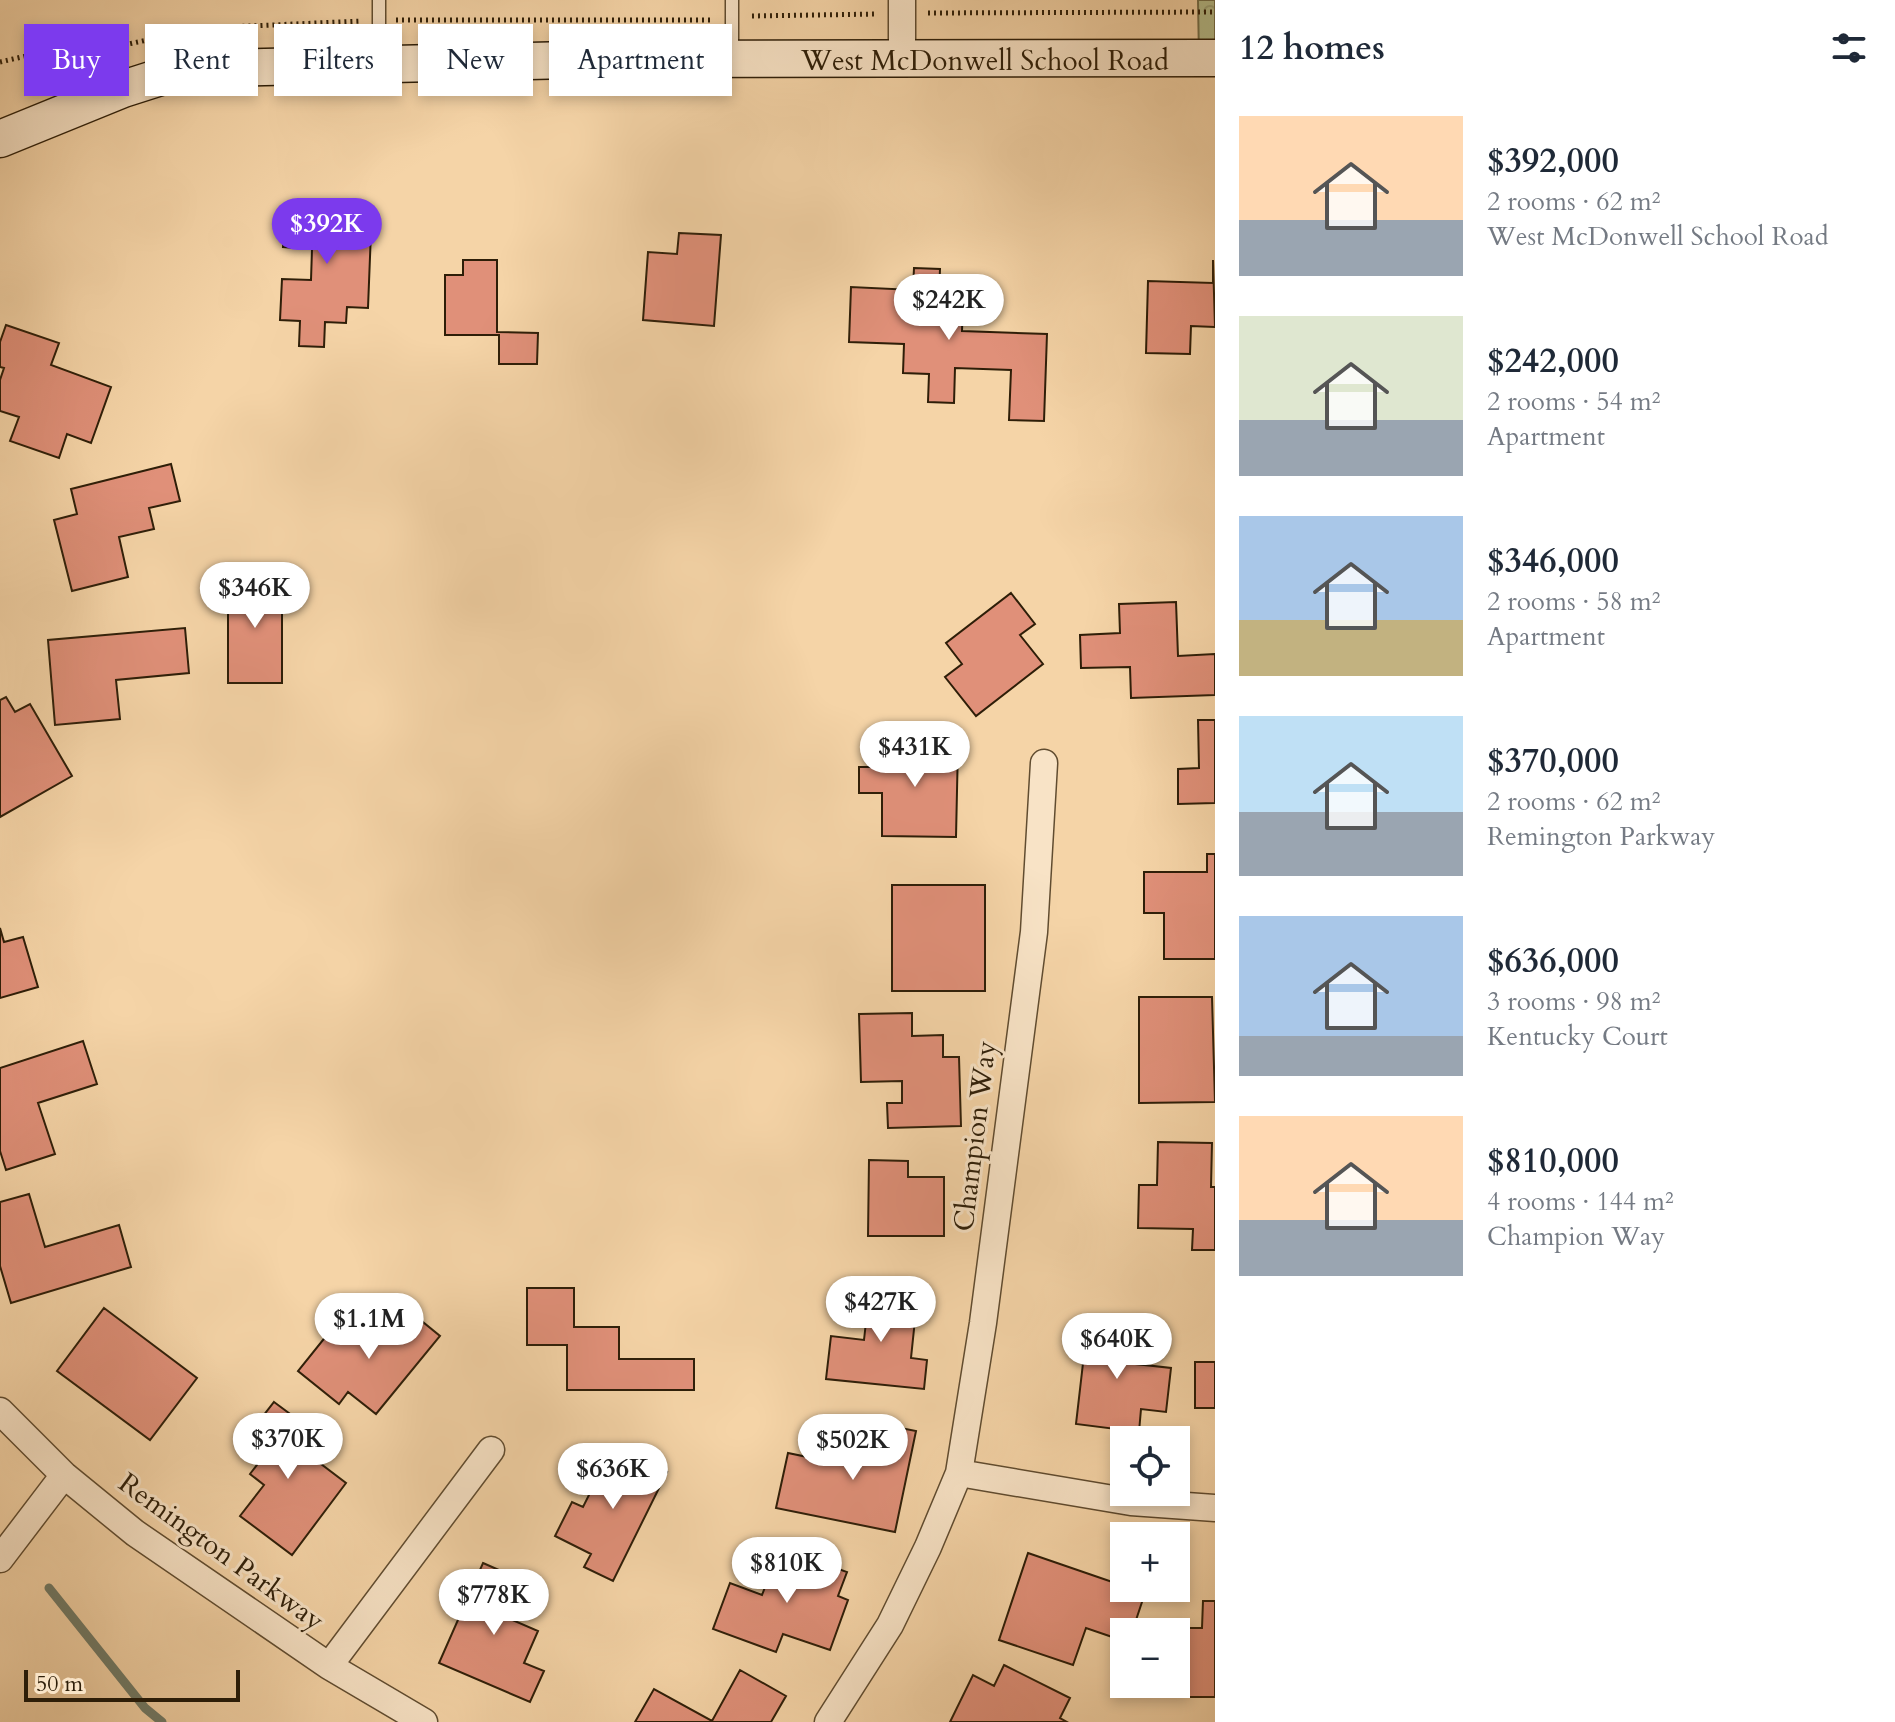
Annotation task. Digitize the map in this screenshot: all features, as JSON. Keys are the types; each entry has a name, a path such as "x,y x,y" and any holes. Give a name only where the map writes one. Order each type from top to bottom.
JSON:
{"main road":[{"name":"West McDonwell School Road","path":"732,60 1215,58"},
{"name":"West McDonwell School Road","path":"402,64 549,61"},
{"name":"West McDonwell School Road","path":"0,139 123,89 170,74 220,68 274,67"}],"street":[{"path":"902,0 902,60"},
{"name":"Champion Way","path":"828,1722 890,1625 959,1473 983,1323 1034,932 1044,763"},
{"name":"Remington Parkway","path":"0,1411 64,1475 135,1533 329,1666 424,1722"},
{"path":"329,1666 491,1450"},
{"path":"959,1473 1131,1502 1215,1508"},
{"path":"0,1559 64,1475"}],"lane":[{"path":"379,0 379,24"},
{"path":"732,0 732,24"}],"path":[{"path":"926,13 1215,12"},
{"path":"0,62 52,50 109,48 205,28 379,20 732,19 756,15 876,14"}],"green space":[{"path":"1198,0 1215,0 1215,59 1199,58"}],"building":[{"path":"285,203 372,206 368,308 347,307 346,323 325,322 324,347 299,346 300,321 280,320 282,279 311,280 312,249 283,247"},
{"path":"679,233 721,235 714,326 643,320 648,252 677,254"},
{"path":"463,260 497,260 497,332 538,333 537,364 499,364 499,335 445,335 445,275 463,275"},
{"path":"1213,260 1215,327 1191,326 1190,354 1146,353 1148,281 1213,283"},
{"path":"914,268 940,269 939,298 963,298 962,331 1047,334 1044,421 1009,420 1011,370 955,368 954,403 928,402 929,374 903,373 904,344 849,342 851,287 913,290"},
{"path":"6,325 59,343 51,365 111,387 91,443 67,434 59,458 10,441 19,417 0,411 0,380 4,368 0,367 0,342"},
{"path":"171,464 180,501 149,508 154,529 119,537 128,577 72,591 54,520 77,514 71,489"},
{"path":"228,578 282,578 282,683 228,683"},
{"path":"1011,593 1035,624 1020,635 1043,664 976,716 945,677 962,664 946,643"},
{"path":"1176,602 1178,656 1215,654 1215,695 1131,698 1130,667 1081,668 1080,635 1120,633 1119,604"},
{"path":"185,628 189,673 116,680 120,719 55,725 48,640"},
{"path":"6,697 15,712 30,704 72,776 0,817 0,700"},
{"path":"1198,720 1215,720 1215,803 1178,804 1178,769 1199,768"},
{"path":"879,744 958,745 956,837 882,836 882,793 859,793 859,767 878,767"},
{"path":"1207,854 1215,854 1215,959 1164,959 1164,913 1144,913 1144,872 1207,872"},
{"path":"892,885 985,885 985,991 892,991"},
{"path":"0,928 4,942 23,937 38,987 0,998"},
{"path":"1139,997 1212,997 1215,1102 1139,1103"},
{"path":"912,1013 912,1036 943,1035 943,1057 959,1057 961,1126 888,1128 887,1103 902,1103 902,1081 861,1082 859,1014"},
{"path":"83,1041 97,1084 38,1103 55,1154 6,1170 0,1151 0,1068"},
{"path":"1158,1142 1212,1143 1215,1250 1192,1250 1193,1229 1138,1228 1139,1185 1157,1185"},
{"path":"869,1160 908,1161 908,1177 944,1177 944,1236 868,1236"},
{"path":"29,1194 45,1247 119,1225 131,1267 11,1303 0,1266 0,1202"},
{"path":"870,1286 918,1291 911,1358 927,1360 924,1389 826,1379 831,1336 864,1340"},
{"path":"527,1288 574,1288 574,1327 619,1327 619,1359 694,1359 694,1390 567,1390 567,1345 527,1345"},
{"path":"104,1308 197,1378 150,1440 57,1371"},
{"path":"379,1313 400,1330 413,1314 440,1336 376,1414 348,1392 339,1404 298,1371 335,1325 356,1342"},
{"path":"1088,1320 1132,1325 1127,1363 1171,1368 1166,1412 1141,1409 1140,1426 1110,1428 1076,1424"},
{"path":"1195,1362 1215,1362 1215,1408 1195,1408"},
{"path":"274,1402 313,1431 300,1448 346,1483 292,1555 240,1516 264,1485 250,1474 266,1453 246,1438"},
{"path":"870,1422 916,1431 895,1532 776,1508 788,1453 860,1468"},
{"path":"614,1445 667,1472 613,1581 584,1567 591,1554 555,1536 572,1502 583,1507"},
{"path":"780,1548 847,1572 838,1596 848,1600 830,1650 783,1634 776,1652 713,1629 730,1583 762,1595"},
{"path":"1028,1553 1110,1581 1110,1602 1142,1602 1137,1618 1110,1618 1110,1636 1086,1628 1073,1665 999,1640"},
{"path":"483,1563 526,1582 510,1619 538,1631 524,1663 544,1671 530,1702 439,1663"},
{"path":"1203,1601 1215,1601 1215,1697 1190,1697 1190,1628 1202,1628"},
{"path":"1004,1665 1070,1698 1060,1718 1067,1722 950,1722 973,1675 994,1686"},
{"path":"740,1670 786,1696 771,1722 635,1722 654,1689 712,1721"}],"waterway":[{"path":"49,1588 145,1708 162,1722"}]}
